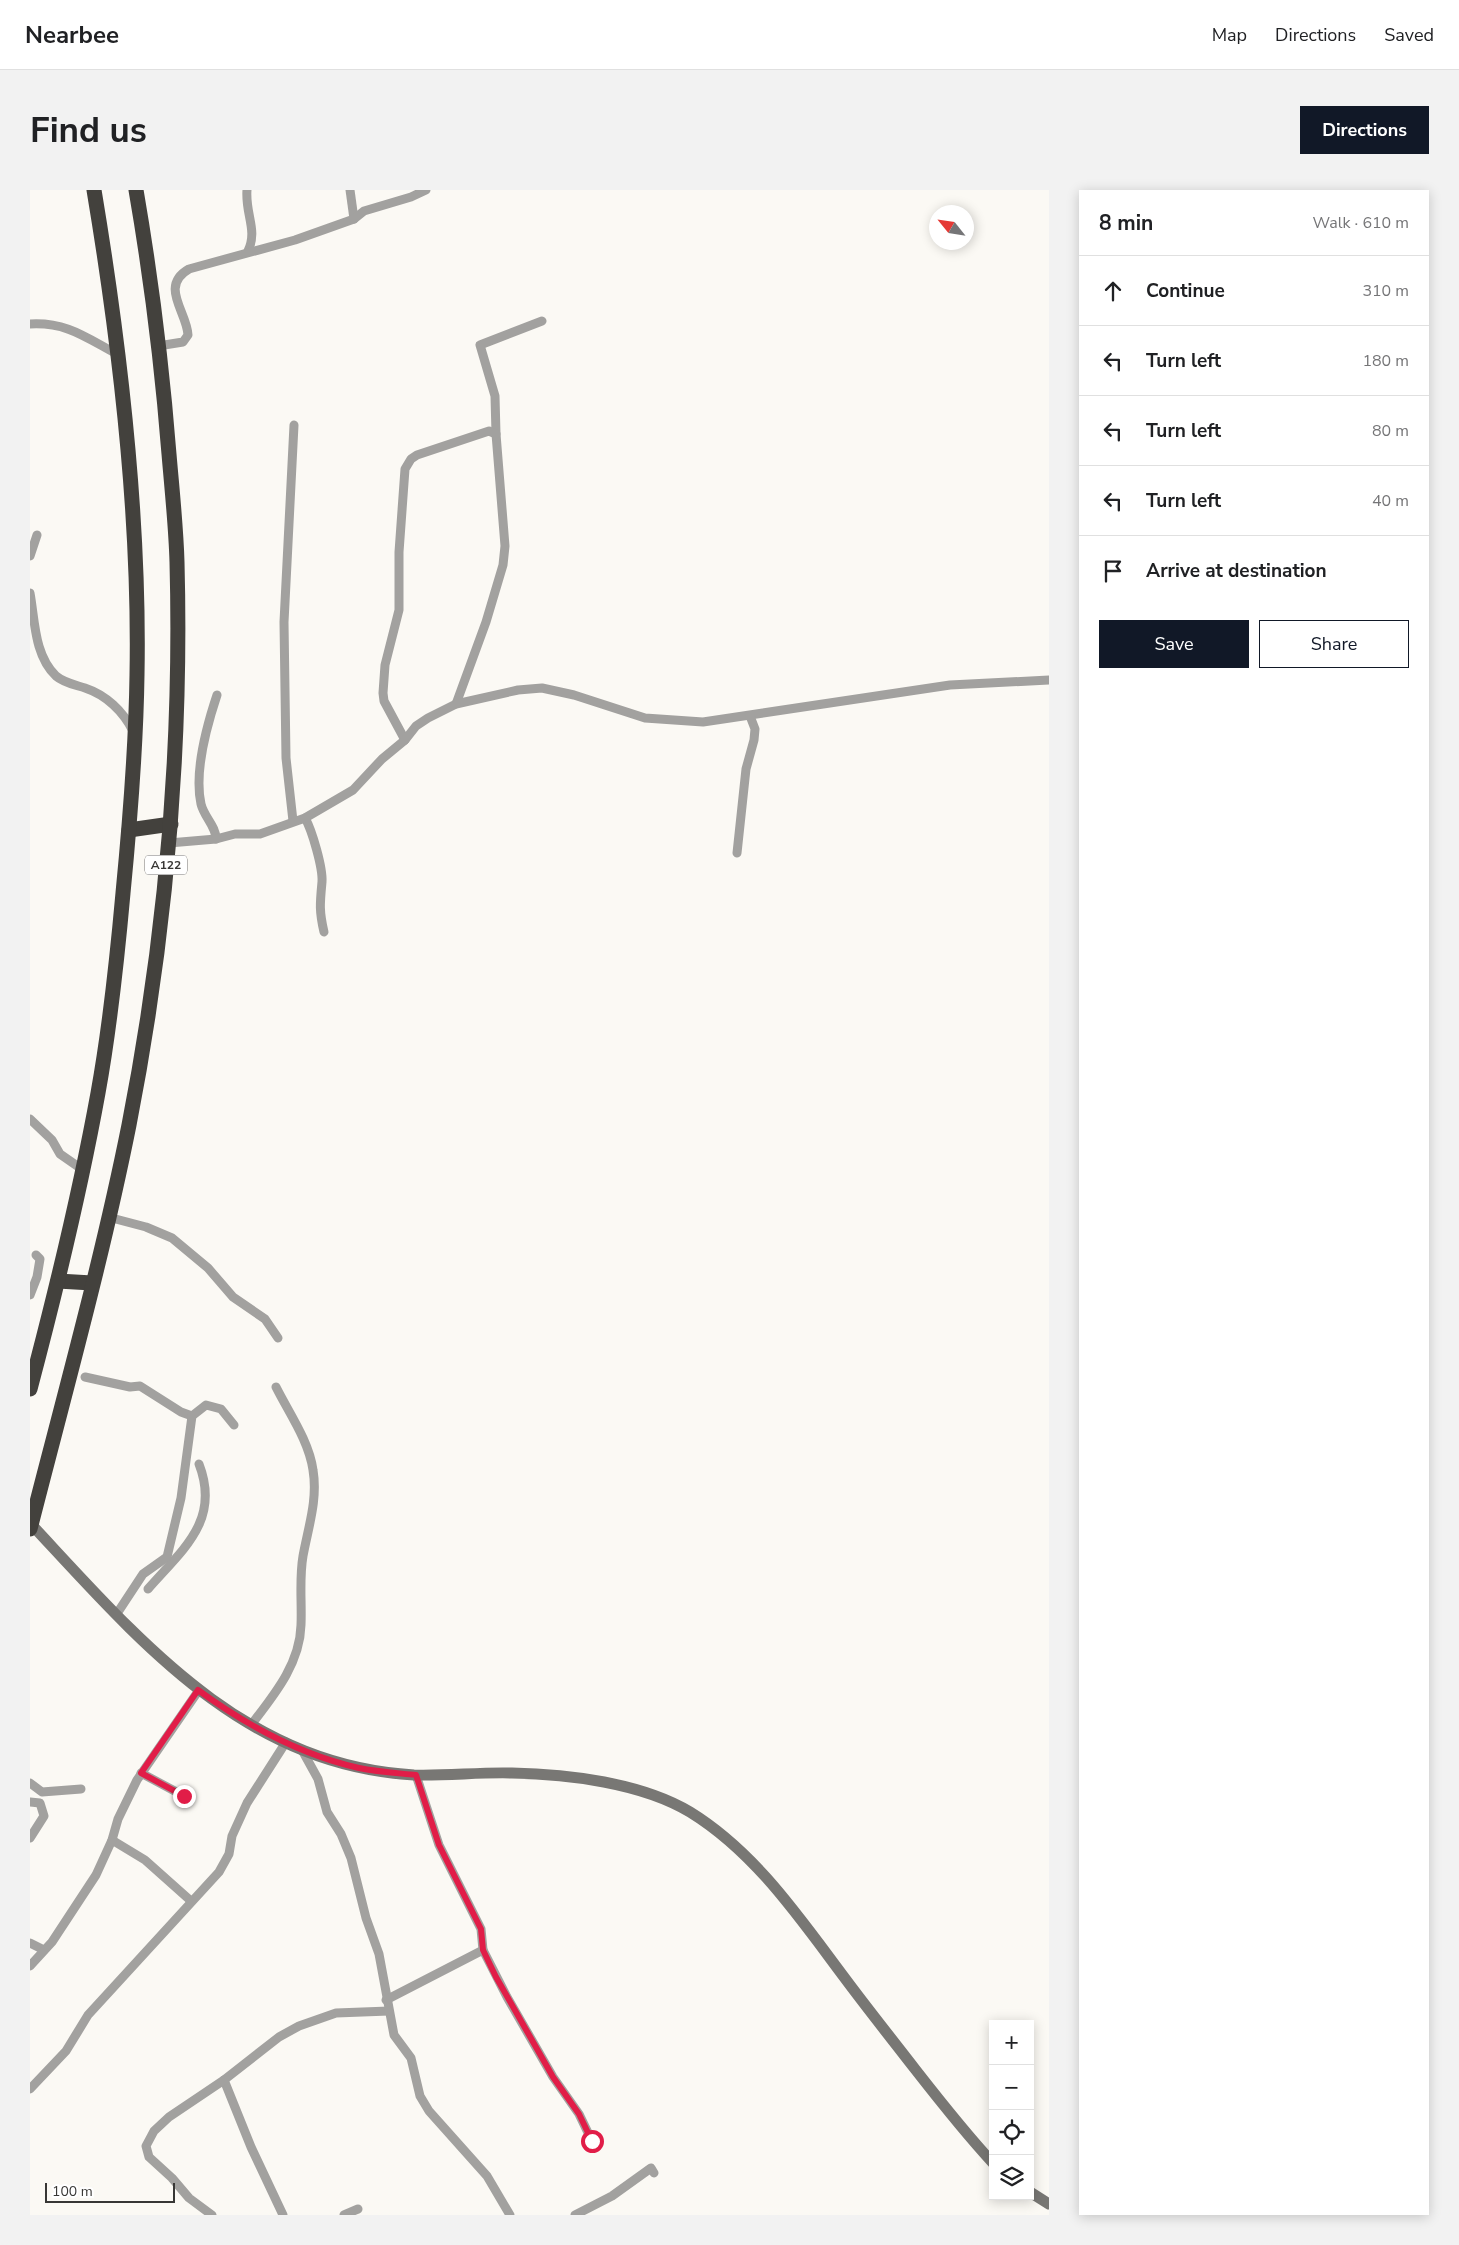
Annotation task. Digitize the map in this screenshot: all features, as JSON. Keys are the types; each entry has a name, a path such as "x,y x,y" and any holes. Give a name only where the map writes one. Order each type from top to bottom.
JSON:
{"highway":[{"name":"A122","path":"30,1389 58,1281 83,1170 98,1090 114,987 129,830 135,710 136,594 127,446 110,285 94,190"},
{"name":"A122","path":"31,1526 92,1283 129,1124 155,967 169,843 177,686 177,561 168,437 158,346 148,262 136,190"},
{"path":"129,830 170,824"},
{"path":"58,1281 92,1283"}],"street":[{"path":"247,190 247,210 254,237 248,251"},
{"path":"350,190 354,219"},
{"path":"158,346 183,342 188,334 178,305 176,286 180,276 189,268 248,251 271,247 354,219 364,211 411,197 426,190"},
{"path":"456,704 486,622 504,555 506,536 496,434 495,396 480,345 542,321"},
{"path":"30,324 49,323 68,327 117,354"},
{"path":"293,821 286,758 284,608 289,555 290,476 294,425"},
{"path":"405,740 384,701 383,693 385,665 399,610 399,552 405,469 416,455 489,431 496,434"},
{"path":"30,556 37,535"},
{"path":"30,593 35,631 42,651 56,676 104,697 127,719 134,733"},
{"path":"169,843 267,832 305,818 353,790 382,759 405,740 416,726 440,711 456,704 530,688 574,694 630,714 653,719 703,722 950,685 1049,680"},
{"path":"216,839 216,832 201,804 200,782 208,721 217,695"},
{"path":"118,709 135,710"},
{"path":"737,853 746,769 754,740 755,729 750,716"},
{"path":"305,818 313,835 321,874 319,902 324,932"},
{"path":"30,1119 52,1140 60,1154 83,1170"},
{"path":"108,1217 146,1227 172,1238 208,1268 233,1297 265,1319 278,1338"},
{"path":"30,1296 40,1259 36,1255"},
{"path":"85,1377 130,1387 140,1386 181,1412 192,1416"},
{"path":"251,1725 288,1672 298,1646 301,1626 300,1584 303,1557 313,1517 313,1470 305,1445 276,1387"},
{"path":"116,1615 143,1574 167,1557 181,1498 192,1416 206,1405 221,1408 234,1425"},
{"path":"148,1589 184,1550 201,1523 206,1508 206,1490 200,1464"},
{"path":"31,1526 166,1664 225,1709 251,1725 302,1750 357,1768 416,1775 514,1773 608,1783 650,1794 689,1812 724,1837 747,1858 797,1913 943,2106 989,2158"},
{"path":"30,1966 52,1942 96,1876 112,1840 118,1818 141,1773 198,1690"},
{"path":"30,2089 66,2051 88,2015 144,1957 191,1901 219,1872 228,1854 232,1836 247,1803 286,1742"},
{"path":"302,1750 318,1779 327,1812 342,1834 351,1858 366,1918 379,1954 394,2035 411,2058 420,2096 429,2111 487,2176 510,2215"},
{"path":"141,1773 184,1796"},
{"path":"416,1775 439,1845 481,1929 483,1950 507,1997 553,2077 579,2114 592,2141"},
{"path":"30,1783 42,1792 81,1789"},
{"path":"30,1802 40,1804 44,1816 30,1838"},
{"path":"112,1840 145,1860 191,1901"},
{"path":"30,1943 44,1950"},
{"path":"386,2000 483,1950"},
{"path":"212,2215 190,2198 172,2178 149,2158 146,2146 154,2131 169,2117 224,2080 274,2040 299,2026 336,2013 389,2011"},
{"path":"224,2080 251,2147 283,2215"},
{"path":"574,2215 612,2196 651,2168 654,2173"},
{"path":"1034,2195 1049,2204"},
{"path":"344,2215 358,2210"}],"route":[{"path":"184,1796 141,1773 198,1690 251,1725 302,1750 357,1768 416,1775 439,1845 481,1929 483,1950 496,1977 553,2077 579,2114 592,2141"}]}
